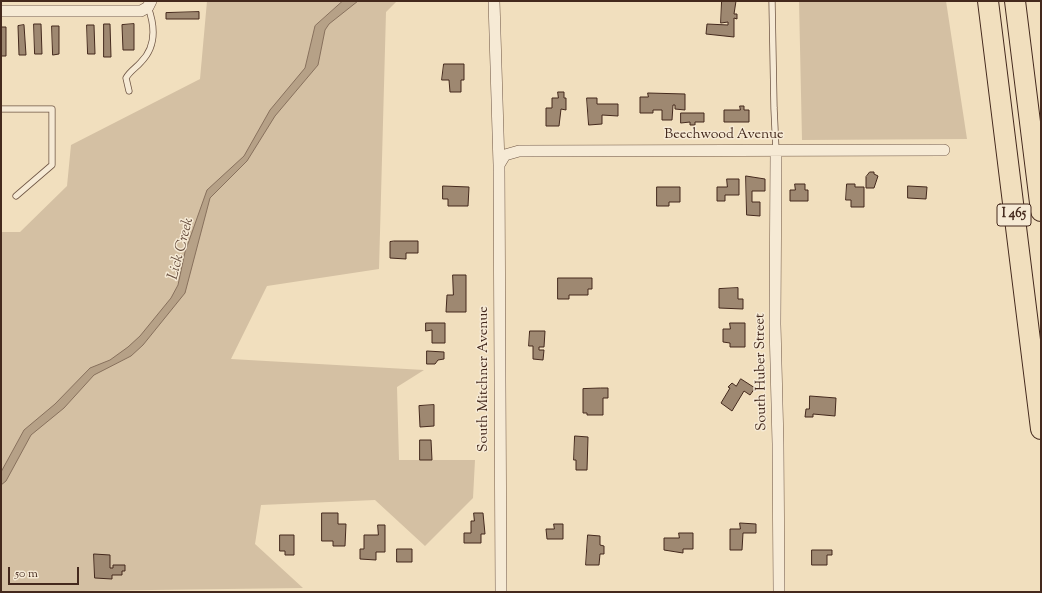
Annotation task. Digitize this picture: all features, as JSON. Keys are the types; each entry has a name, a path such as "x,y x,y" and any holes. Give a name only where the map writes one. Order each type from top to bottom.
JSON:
{"highway":[{"name":"I 465","path":"988,1 1041,429"},
{"name":"I 465","path":"1015,1 1041,211"}],"street":[{"name":"South Mitchner Avenue","path":"494,1 499,165 502,592"},
{"path":"1,11 141,10 150,4"},
{"name":"Beechwood Avenue","path":"499,165 505,155 519,151 944,150"},
{"name":"South Huber Street","path":"776,151 775,324 778,444 779,592"}],"lane":[{"path":"772,1 776,151"},
{"path":"129,91 126,78 129,73 142,62 153,41 154,24 150,4"},
{"path":"1,109 52,109 52,165 16,196"}],"shaded area":[{"path":"207,1 397,1 386,12 379,269 267,286 231,359 424,370 397,387 399,460 475,460 473,498 425,546 375,500 261,505 255,544 303,588 1,592 1,232 20,232 67,186 71,145 200,79"},
{"name":"Lick Creek","path":"343,1 358,1 329,24 325,30 318,65 275,116 247,161 210,198 185,293 143,345 131,356 94,375 64,408 31,435 6,481 1,485 1,472 24,430 55,404 90,368 110,360 128,347 140,336 171,298 178,285 185,252 207,190 244,156 270,110 305,68 315,26"},
{"path":"799,1 946,1 967,139 802,140"}],"building":[{"path":"722,1 736,1 734,14 737,14 737,19 734,18 734,37 706,34 707,24 728,25 728,22 721,23"},
{"path":"199,12 199,19 166,19 166,13"},
{"path":"34,24 41,24 42,54 35,54"},
{"path":"104,24 110,24 111,57 104,57"},
{"path":"134,24 134,50 123,50 122,25"},
{"path":"24,25 26,55 19,55 18,26"},
{"path":"87,25 94,25 95,54 88,54"},
{"path":"52,26 59,26 59,54 53,55"},
{"path":"1,27 6,27 6,56 1,56"},
{"path":"444,64 464,64 464,80 461,80 461,92 450,92 449,80 442,80"},
{"path":"558,92 564,92 564,98 566,98 566,110 561,109 559,126 546,126 546,108 552,108 552,98 558,98"},
{"path":"648,93 685,94 685,110 675,109 675,105 673,105 672,120 662,120 662,110 653,110 653,113 640,113 640,97 648,97"},
{"path":"587,98 597,98 597,104 618,104 618,116 602,115 602,124 589,125"},
{"path":"740,106 744,106 744,110 749,110 749,122 724,122 724,110 740,110"},
{"path":"681,113 704,113 704,122 695,122 695,125 690,125 690,122 681,123"},
{"path":"870,172 874,172 874,174 878,176 874,188 866,188 866,177"},
{"path":"746,176 765,179 765,191 752,191 752,202 760,202 760,216 747,215"},
{"path":"727,179 739,179 739,195 725,195 725,201 717,201 717,187 727,187"},
{"path":"795,184 805,184 805,190 808,190 808,201 790,201 790,190 795,190"},
{"path":"847,184 855,184 855,187 864,187 864,207 851,207 851,200 846,200"},
{"path":"443,186 469,187 468,206 448,206 448,199 443,199"},
{"path":"908,186 927,187 926,199 908,198"},
{"path":"657,187 680,187 680,202 669,202 669,206 657,206"},
{"path":"418,241 418,253 406,253 406,259 390,258 390,242"},
{"path":"453,275 466,275 466,312 446,312 447,295 453,295"},
{"path":"558,278 592,278 592,289 588,289 588,295 569,295 569,299 558,299"},
{"path":"738,288 738,299 743,299 743,309 719,308 719,289"},
{"path":"426,323 445,323 445,343 432,343 432,330 426,331"},
{"path":"730,323 745,323 745,347 730,347 730,343 723,342 723,329 730,329"},
{"path":"530,331 545,331 544,347 539,347 539,350 544,350 543,360 533,359 533,346 529,346"},
{"path":"427,351 444,352 444,359 438,360 435,364 427,364"},
{"path":"741,379 755,388 750,395 744,391 732,411 721,403 730,388 728,387 732,383 736,386"},
{"path":"608,388 608,398 603,398 603,415 587,415 587,413 583,413 583,389"},
{"path":"810,396 836,398 835,416 813,414 813,417 805,417 806,409 809,409"},
{"path":"434,405 434,426 420,427 419,406"},
{"path":"575,436 588,437 587,470 576,470 576,460 574,460"},
{"path":"420,440 431,440 432,460 420,460"},
{"path":"322,513 338,513 338,524 346,524 345,546 333,546 333,541 322,541"},
{"path":"474,513 483,513 485,534 481,534 481,543 464,543 464,533 471,533 471,521 474,521"},
{"path":"740,523 756,524 756,533 743,533 742,550 730,550 730,529 740,529"},
{"path":"554,524 563,524 563,539 547,539 546,529 554,529"},
{"path":"378,525 385,525 385,552 376,552 376,560 360,559 360,549 364,549 364,535 378,535"},
{"path":"679,533 693,533 693,549 683,549 683,553 664,550 664,538 679,538"},
{"path":"280,535 294,535 294,555 285,555 285,551 280,551"},
{"path":"588,535 600,536 600,545 604,546 604,554 600,554 599,565 586,565"},
{"path":"397,549 412,549 412,562 397,562"},
{"path":"812,550 832,550 832,555 827,555 827,565 812,565"},
{"path":"94,554 110,555 110,568 113,568 113,565 125,565 125,571 122,571 122,575 112,575 112,579 95,578"}]}
